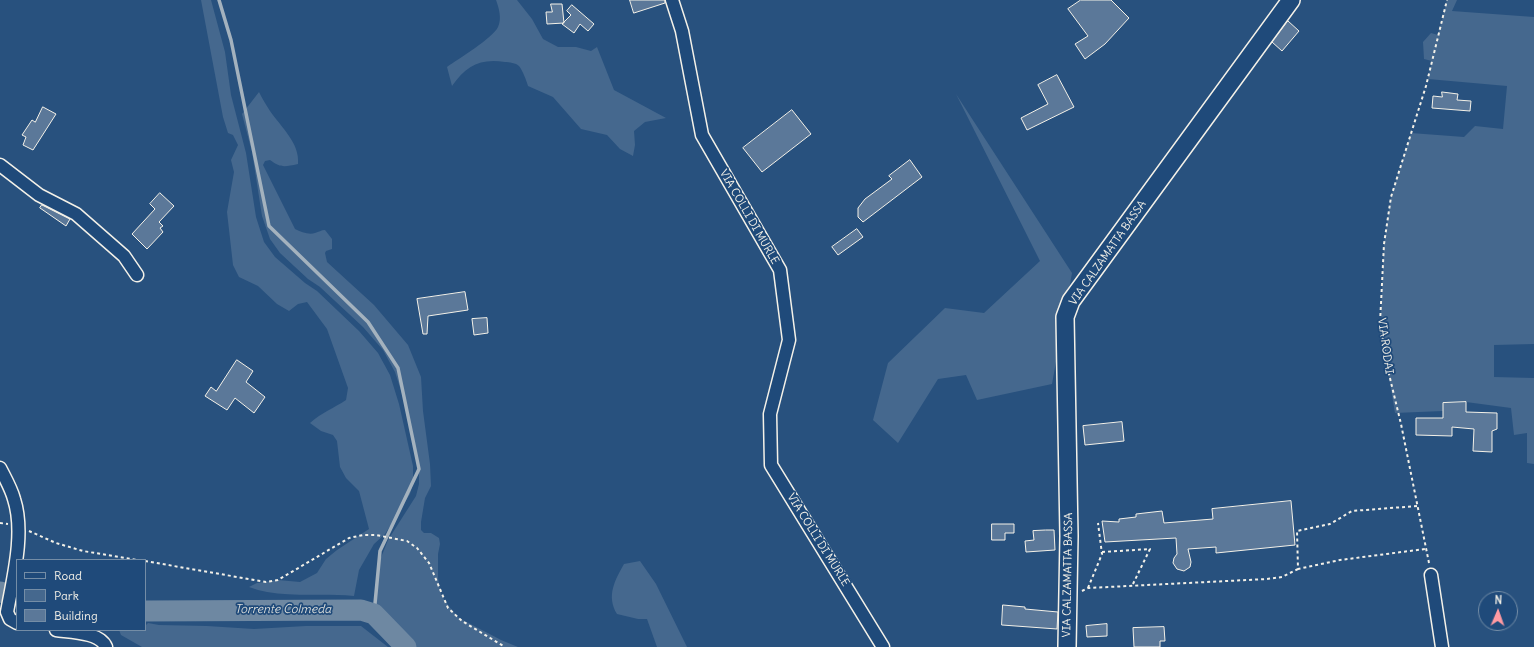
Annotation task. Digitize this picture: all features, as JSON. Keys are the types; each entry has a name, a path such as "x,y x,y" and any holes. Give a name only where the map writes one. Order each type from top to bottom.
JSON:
{"street":[{"name":"VIA COLLI DI MURLE","path":"672,0 682,31 702,136 780,270 788,340 770,414 771,465 883,647"},
{"name":"VIA CALZAMATTA BASSA","path":"1067,647 1069,536 1065,317 1071,301 1290,0"},
{"path":"0,165 40,195 76,214 124,256 137,275"},
{"path":"0,468 15,500 18,526 17,552 7,612 10,619 16,622"},
{"path":"1431,575 1442,647"},
{"path":"62,631 94,636 102,640 106,647"}],"path":[{"name":"VIA RODAI","path":"1431,575 1401,424 1388,370 1380,323 1384,244 1391,197 1426,86 1446,0"},
{"path":"1298,568 1298,531 1330,524 1352,511 1418,506"},
{"path":"1088,588 1102,552 1098,523"},
{"path":"18,526 56,543 83,551 131,559"},
{"path":"146,561 266,582 278,580 349,538 363,535 376,535 407,541 417,548 429,563 448,608 462,621 505,647"},
{"path":"1102,552 1150,549 1132,586"},
{"path":"1068,599 1088,588 1267,579 1282,577 1298,568 1347,559 1426,549"}],"green space":[{"path":"201,0 211,0 225,52 231,95 246,153 256,217 264,242 275,257 305,283 317,291 359,331 378,353 390,375 399,404 413,466 413,483 410,494 385,534 374,544 359,570 354,596 299,595 262,591 249,587 257,583 278,580 300,582 317,573 326,559 369,529 359,491 346,478 340,467 337,441 333,435 321,431 310,423 323,413 346,400 348,388 327,329 307,302 298,304 289,311 277,304 258,286 239,277 233,265 227,212 234,172 231,160 238,145 233,135 228,133 223,117"},
{"path":"496,0 517,0 532,19 543,39 558,47 576,47 591,51 597,47 614,90 666,118 645,122 634,131 635,145 633,156 620,149 607,135 581,129 553,97 528,86 522,70 516,64 510,62 488,61 474,65 463,73 452,86 447,67 483,42 495,32 498,27 500,17"},
{"path":"1447,0 1457,0 1452,11 1534,17 1534,344 1494,345 1494,377 1534,378 1534,464 1527,463 1527,433 1514,435 1511,408 1466,402 1443,403 1443,411 1395,413 1384,346 1381,311 1384,244 1391,197 1411,133 1464,137 1475,126 1503,129 1507,86 1428,79 1432,61 1424,59 1423,42 1431,33 1438,35"},
{"path":"259,92 270,111 293,142 298,156 298,164 283,166 270,160 265,161 263,165 295,229 310,234 325,230 332,239 332,249 326,251 325,253 327,262 374,305 408,345 421,377 431,486 425,498 421,530 424,533 431,533 439,538 438,578 441,595 459,618 501,640 518,647 400,647 389,637 374,619 375,592 380,560 388,540 416,496 419,484 419,465 405,403 395,372 383,350 363,327 320,287 308,279 280,253 270,239 262,216 252,152 242,114"},
{"path":"956,94 1072,273 1052,384 977,400 966,375 938,379 898,443 873,420 888,363 945,308 984,313 1040,261"},
{"path":"640,561 656,584 687,647 657,647 647,619 638,619 617,614 612,601 615,582 624,564"},
{"path":"148,623 159,625 254,629 306,626 361,626 388,647 142,647 121,635 119,631 146,631 146,625"}],"building":[{"path":"630,0 665,0 665,3 634,13"},
{"path":"1081,0 1111,0 1129,18 1105,44 1085,59 1075,44 1088,36 1068,9"},
{"path":"551,4 562,4 564,23 547,24 546,12 552,12"},
{"path":"572,5 594,24 588,31 580,24 574,33 562,24 571,15 567,11"},
{"path":"1288,21 1299,31 1282,51 1272,42"},
{"path":"1057,75 1074,107 1027,130 1021,118 1048,104 1038,85"},
{"path":"1442,92 1458,94 1457,100 1471,101 1470,111 1432,108 1433,96 1442,97"},
{"path":"43,107 56,114 33,150 23,145 26,137 22,135 32,120 35,122"},
{"path":"792,110 811,134 762,172 743,148"},
{"path":"910,160 922,177 863,222 858,217 858,208 865,199 892,179 889,176"},
{"path":"160,193 174,206 159,222 163,226 160,228 163,232 147,249 132,234 155,209 150,204"},
{"path":"42,205 70,219 66,226 40,208"},
{"path":"857,229 863,237 838,255 832,247"},
{"path":"465,292 468,310 428,316 427,334 423,334 417,299"},
{"path":"487,318 488,333 474,335 472,319"},
{"path":"237,360 253,371 246,382 265,397 254,413 235,398 227,410 205,396 211,387 216,391"},
{"path":"1466,402 1466,412 1497,413 1497,429 1492,431 1492,452 1473,451 1474,429 1452,427 1452,436 1416,435 1416,418 1443,418 1443,403"},
{"path":"1122,422 1124,441 1085,445 1083,426"},
{"path":"1291,501 1295,545 1216,553 1216,547 1188,549 1191,562 1190,567 1184,571 1177,569 1173,563 1177,554 1176,538 1105,542 1102,521 1119,522 1119,519 1136,517 1136,514 1162,511 1164,523 1213,519 1212,509"},
{"path":"992,524 1014,524 1014,533 1005,533 1005,540 992,540"},
{"path":"1054,530 1055,550 1026,552 1025,541 1034,540 1033,531"},
{"path":"1003,605 1058,612 1057,629 1002,625"},
{"path":"1107,624 1107,636 1087,637 1086,626"},
{"path":"1164,627 1165,641 1160,641 1160,647 1134,647 1133,628"}],"waterway":[{"path":"219,0 231,40 269,226 368,322 398,368 419,469 380,551 374,614"},
{"name":"Torrente Colmeda","path":"0,592 16,596"},
{"name":"Torrente Colmeda","path":"146,611 361,610 374,614 406,647"}]}
